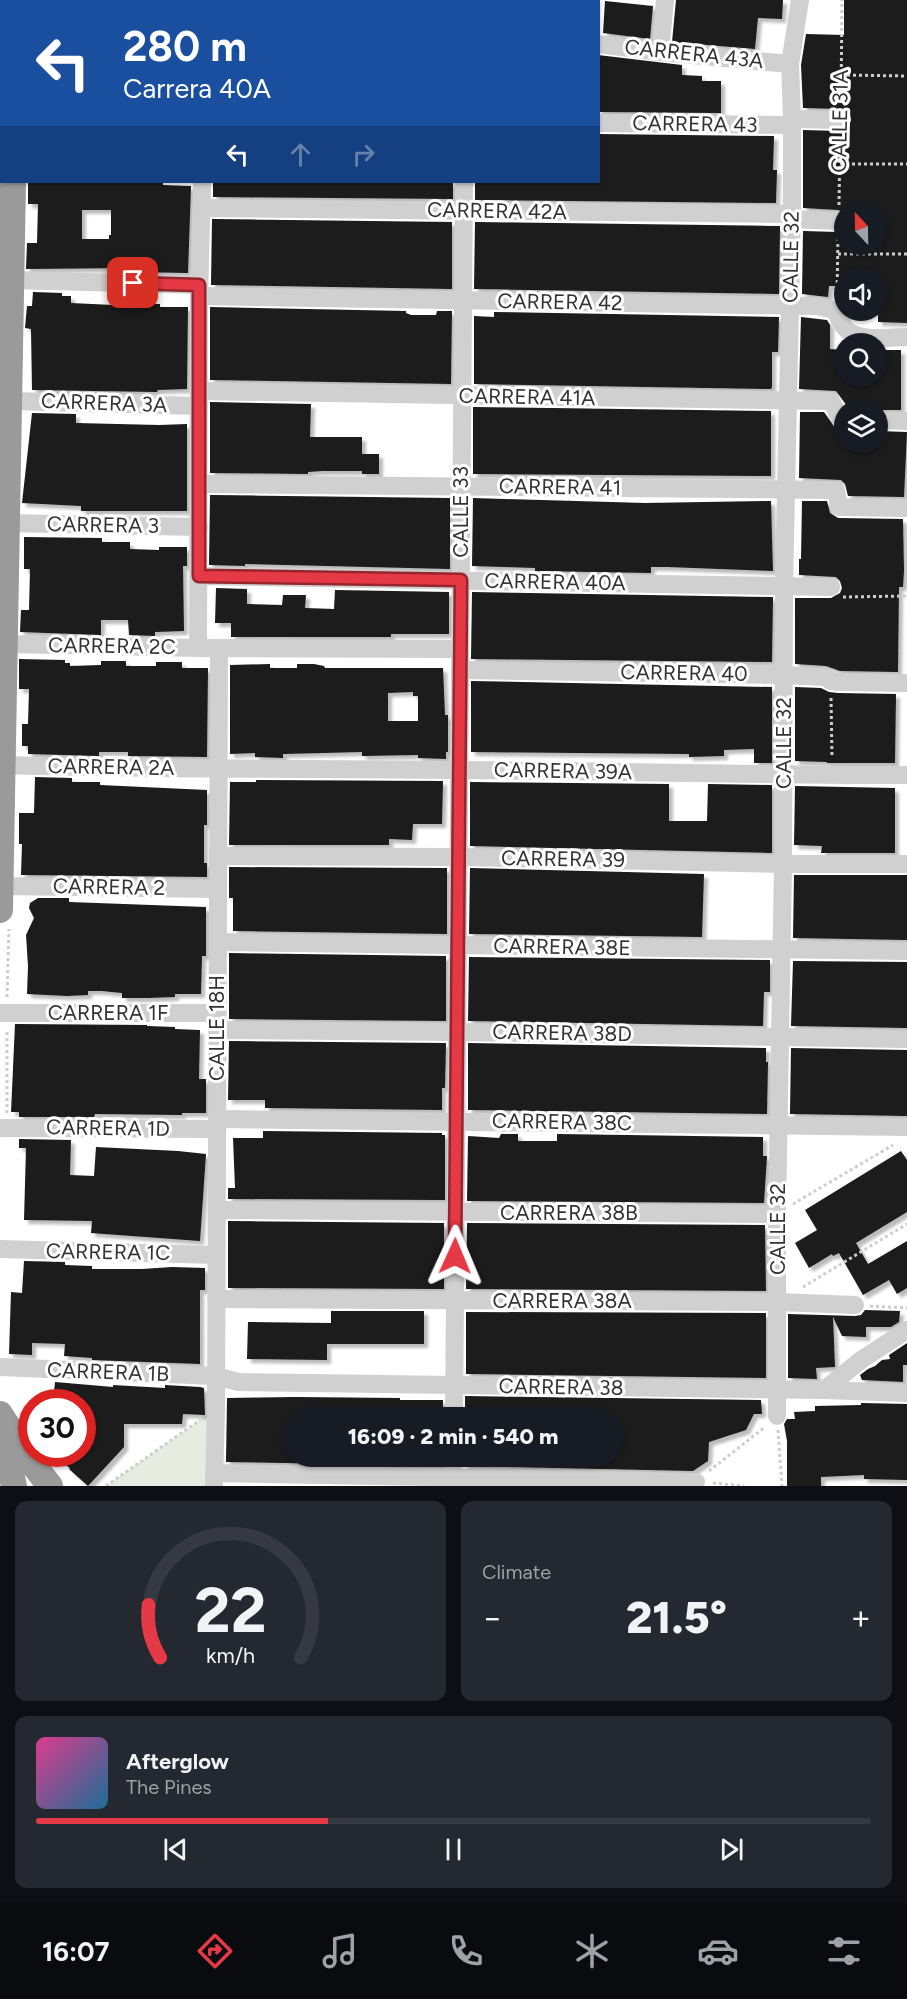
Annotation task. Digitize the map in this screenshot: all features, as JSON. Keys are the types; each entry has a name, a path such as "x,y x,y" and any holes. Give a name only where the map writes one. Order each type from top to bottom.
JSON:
{"highway":[{"path":"0,910 13,183"},
{"path":"0,1414 26,1455 50,1486"},
{"path":"0,1422 14,1486"}],"street":[{"path":"660,52 665,0"},
{"name":"CALLE 32","path":"777,1416 784,586 792,217 790,64 800,0"},
{"name":"CARRERA 43A","path":"600,44 790,64"},
{"name":"CARRERA 43","path":"600,123 840,120"},
{"path":"198,648 199,290 202,183"},
{"name":"CALLE 33","path":"453,1407 464,183"},
{"name":"CARRERA 42A","path":"202,208 464,210 792,217 834,221"},
{"name":"CARRERA 42","path":"12,279 199,290 462,301 826,307 834,312"},
{"path":"840,321 844,328 857,335 907,337"},
{"name":"CARRERA 41A","path":"199,399 461,396 831,401 834,406"},
{"name":"CARRERA 3A","path":"9,401 199,399"},
{"path":"888,420 907,421"},
{"name":"CARRERA 41","path":"199,484 836,490 839,507 907,507"},
{"name":"CARRERA 3","path":"7,524 199,527"},
{"name":"CARRERA 40A","path":"199,576 831,587"},
{"name":"CARRERA 2C","path":"5,644 219,648"},
{"path":"219,648 460,649"},
{"name":"CALLE 18H","path":"214,1480 219,648"},
{"name":"CARRERA 40","path":"460,670 784,675 825,677 831,681 907,683"},
{"name":"CARRERA 2A","path":"3,765 219,770"},
{"name":"CARRERA 39A","path":"219,770 907,775"},
{"path":"907,847 907,864"},
{"name":"CARRERA 39","path":"218,856 907,864"},
{"name":"CARRERA 2","path":"1,886 218,889"},
{"name":"CARRERA 38E","path":"218,942 907,951"},
{"name":"CARRERA 1F","path":"0,1013 217,1022"},
{"name":"CARRERA 38D","path":"217,1022 458,1032 907,1040"},
{"name":"CARRERA 38C","path":"217,1124 455,1121 780,1125 902,1135"},
{"name":"CARRERA 1D","path":"4,1124 217,1124"},
{"name":"CARRERA 38B","path":"217,1210 777,1214"},
{"name":"CARRERA 1C","path":"0,1249 216,1255"},
{"name":"CARRERA 38A","path":"216,1299 778,1302 855,1305"},
{"path":"824,1390 861,1360 907,1330"},
{"name":"CARRERA 1B","path":"0,1367 216,1376"},
{"name":"CARRERA 38","path":"216,1376 238,1382 907,1393"},
{"path":"453,1467 453,1483"},
{"path":"214,1480 453,1483 613,1479 696,1482"}],"path":[{"name":"CALLE 31A","path":"839,201 842,0"},
{"path":"842,75 907,75"},
{"path":"840,164 907,164"},
{"path":"888,254 907,254"},
{"path":"831,587 840,597 907,596"},
{"path":"831,681 832,775"},
{"path":"4,1124 8,1031"},
{"path":"777,1214 902,1135"},
{"path":"778,1302 907,1224"},
{"path":"855,1305 907,1308"},
{"path":"106,1486 216,1408"},
{"path":"696,1482 777,1416"},
{"path":"777,1416 782,1486"},
{"path":"696,1482 744,1486"}],"shaded area":[{"path":"213,1411 209,1486 106,1486"}],"building":[{"path":"676,0 783,0 782,19 758,18 755,49 672,42"},
{"path":"844,0 907,0 907,323 878,322 888,321 888,267 834,267 834,286 829,286 828,297 802,294 803,231 834,232 834,255 888,255 888,201 834,201 834,210 803,208 803,130 840,131 849,126 851,120 850,114 841,109 803,108 801,65 806,34 844,35"},
{"path":"605,1 653,6 650,39 603,33"},
{"path":"600,55 682,65 682,75 702,76 702,81 721,81 721,113 600,112"},
{"path":"600,134 774,136 773,170 777,170 776,203 475,200 475,183 600,183"},
{"path":"28,183 163,183 163,185 191,186 188,273 135,272 135,268 26,269 27,243 37,243 38,204 28,204","holes":["82,210 111,210 109,239 82,239"]},
{"path":"213,183 453,183 453,199 213,197"},
{"path":"212,219 452,222 452,289 211,285"},
{"path":"475,222 780,226 779,294 474,289"},
{"path":"33,292 62,293 62,296 71,296 71,303 134,306 134,303 160,304 160,307 188,307 187,389 158,390 157,392 32,390 31,329 25,328 27,306 32,306"},
{"path":"210,307 406,311 411,315 436,315 437,311 452,311 451,384 210,380"},
{"path":"494,312 779,317 778,352 772,352 772,387 771,389 474,384 474,316 494,317"},
{"path":"801,317 827,320 830,325 830,349 834,349 834,387 888,387 888,350 901,350 901,410 888,410 888,399 842,399 836,391 799,389"},
{"path":"210,402 311,404 310,437 362,437 362,454 379,454 379,474 362,474 362,471 322,471 308,472 308,474 210,473"},
{"path":"473,407 771,411 771,476 473,474"},
{"path":"800,412 824,412 834,427 834,453 888,453 888,431 907,432 904,497 848,496 845,484 841,480 799,478"},
{"path":"32,413 76,414 76,423 187,424 187,511 81,511 81,506 22,503"},
{"path":"210,495 450,498 450,569 209,565"},
{"path":"473,498 645,503 771,501 773,571 651,567 651,573 535,571 535,568 472,566"},
{"path":"802,501 827,501 830,513 838,518 903,519 904,571 903,587 899,587 898,672 840,671 826,666 795,664 795,598 831,598 840,593 842,588 836,577 799,575"},
{"path":"24,537 102,538 102,542 130,542 130,549 159,550 159,547 187,547 187,566 183,566 184,631 155,632 155,636 129,635 128,620 101,620 101,635 20,632 21,610 29,610 30,569 24,569"},
{"path":"216,588 247,589 247,604 282,605 283,595 306,595 305,608 334,609 335,590 449,592 449,634 391,634 391,637 231,637 231,623 215,623"},
{"path":"472,592 773,597 772,662 471,659"},
{"path":"19,659 65,660 65,663 70,663 70,666 101,665 101,661 126,661 126,666 156,666 156,662 182,662 182,668 208,668 207,757 128,756 128,752 99,752 99,756 28,754 28,746 22,746 22,724 28,724 29,689 19,689"},
{"path":"270,664 270,668 297,668 297,664 314,664 325,668 443,668 445,715 448,715 446,759 418,758 418,755 362,756 362,752 283,754 283,758 255,757 255,753 230,754 230,665","holes":["413,692 413,696 418,696 418,721 388,721 388,693"]},
{"path":"471,681 772,687 772,763 754,763 754,749 724,750 724,756 689,757 689,754 471,752"},
{"path":"795,687 821,688 838,693 896,694 895,763 795,761"},
{"path":"35,777 72,778 72,782 100,782 100,785 207,790 204,863 207,863 207,877 21,875 22,844 19,844 19,813 34,813"},
{"path":"256,780 443,781 442,824 413,824 412,840 389,839 389,845 229,845 230,782 256,782"},
{"path":"470,782 669,784 669,821 707,821 708,784 772,785 772,853 470,846"},
{"path":"795,786 895,788 895,853 821,853 822,846 794,845"},
{"path":"229,867 447,868 447,934 233,931 233,898 229,898"},
{"path":"470,868 704,874 702,937 469,934"},
{"path":"794,875 907,875 907,940 793,938"},
{"path":"38,898 69,898 69,902 206,907 206,956 202,956 201,994 122,998 122,993 102,991 88,991 88,995 67,996 27,994 26,935 34,918 29,908 30,903"},
{"path":"229,953 446,956 446,1021 229,1019"},
{"path":"469,957 770,960 770,992 764,992 763,1026 468,1021"},
{"path":"793,961 907,962 907,1028 791,1026"},
{"path":"15,1024 147,1025 200,1030 199,1079 206,1079 206,1113 19,1117 19,1112 11,1112"},
{"path":"229,1041 446,1043 442,1110 265,1108 265,1100 228,1100"},
{"path":"468,1043 766,1048 767,1114 468,1110"},
{"path":"791,1048 907,1050 907,1116 790,1114"},
{"path":"263,1131 442,1133 445,1135 445,1200 228,1199 228,1188 235,1188 233,1138 263,1138"},
{"path":"501,1134 518,1134 518,1141 557,1141 557,1134 763,1137 763,1156 767,1156 764,1203 467,1201 468,1136 499,1138"},
{"path":"19,1139 71,1140 70,1175 94,1176 96,1147 206,1154 200,1241 91,1233 92,1221 24,1220 26,1148 19,1148"},
{"path":"901,1151 907,1160 907,1212 856,1243 868,1264 907,1241 907,1288 897,1294 889,1280 863,1295 839,1253 833,1256 832,1254 809,1268 795,1243 817,1230 805,1210"},
{"path":"228,1221 444,1223 444,1289 228,1288"},
{"path":"467,1223 765,1225 766,1291 466,1289"},
{"path":"24,1261 65,1262 65,1265 92,1266 92,1269 205,1268 205,1290 200,1290 200,1364 92,1360 92,1358 64,1356 65,1344 32,1343 32,1355 9,1354 11,1292 22,1293"},
{"path":"865,1310 900,1311 899,1322 891,1327 866,1327 866,1337 842,1336 833,1317 835,1367 816,1368 817,1379 788,1378 788,1314 855,1316 861,1315"},
{"path":"331,1311 424,1311 424,1344 327,1344 327,1360 247,1359 248,1322 331,1323"},
{"path":"466,1312 766,1313 766,1378 466,1374"},
{"path":"907,1343 907,1365 903,1365 903,1382 862,1380 860,1375 882,1360 890,1359 889,1355"},
{"path":"55,1382 113,1387 113,1385 165,1388 165,1385 200,1387 204,1388 205,1415 183,1414 182,1424 124,1424 124,1447 88,1486 69,1467 96,1467 96,1389 54,1389"},
{"path":"465,1396 761,1400 762,1414 754,1414 746,1430 709,1442 708,1461 693,1471 510,1467 624,1467 624,1407 465,1407"},
{"path":"227,1398 400,1398 400,1400 443,1400 443,1407 282,1407 282,1463 226,1462"},
{"path":"861,1403 907,1404 907,1480 864,1479 864,1475 821,1477 821,1486 787,1486 787,1441 784,1424 787,1419 795,1419 794,1412 815,1411 815,1406 861,1405"}],"route":[{"path":"133,283 199,285 199,576 461,580 455,1256"}]}
